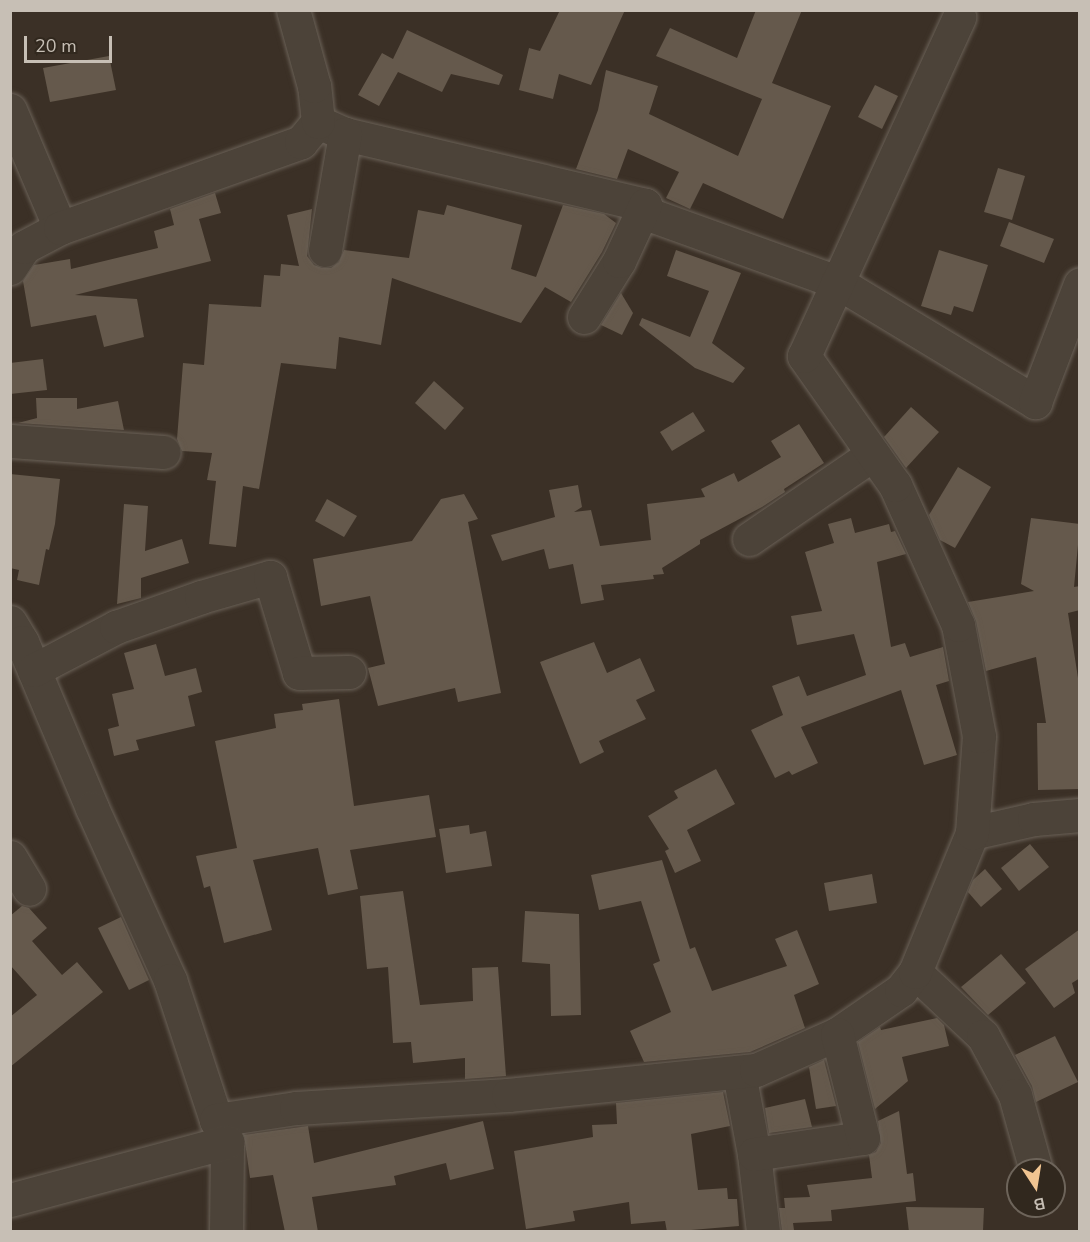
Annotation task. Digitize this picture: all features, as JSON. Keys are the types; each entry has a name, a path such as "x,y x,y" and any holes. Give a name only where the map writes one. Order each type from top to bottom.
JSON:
{"street":[{"path":"293,10 314,86 331,128 325,250"},
{"path":"10,1200 296,1108 507,1095 756,1070 837,1034 901,990 915,972 972,834 979,736 958,626 895,485 804,356 959,17"},
{"path":"10,110 60,228"},
{"path":"10,268 24,248 60,228 284,150 331,128 645,206"},
{"path":"645,206 648,214 837,282 1035,402 1080,284"},
{"path":"584,317 619,261 645,206"},
{"path":"10,441 164,452"},
{"path":"749,539 873,454"},
{"path":"34,670 116,627 201,597 270,577 299,674 349,672"},
{"path":"10,622 34,670 92,808 170,980 221,1131 226,1232"},
{"path":"972,834 1034,819 1080,815"},
{"path":"10,857 29,889"},
{"path":"915,972 983,1036 1015,1095 1033,1158"},
{"path":"754,1154 863,1138 837,1034"},
{"path":"739,1073 754,1154 763,1232"}],"building":[{"path":"560,10 625,10 591,85 559,74 553,99 519,90 529,48 540,51"},
{"path":"756,10 802,10 772,83 831,106 783,219 703,183 690,209 666,198 679,172 628,149 617,179 576,169 598,110 606,70 658,86 649,114 738,156 762,99 656,56 670,28 737,58"},
{"path":"407,30 503,75 499,85 451,74 442,92 398,72 379,106 358,95 382,53 393,59"},
{"path":"109,56 116,90 50,102 43,68"},
{"path":"875,85 898,96 882,129 858,117"},
{"path":"998,168 1025,176 1012,220 984,212"},
{"path":"215,193 221,213 199,219 211,261 75,295 137,299 144,337 104,347 96,315 31,327 23,281 34,265 70,259 71,269 158,248 154,231 174,225 170,209"},
{"path":"447,205 522,225 511,269 536,277 563,205 604,214 616,223 602,252 571,302 545,287 521,323 392,278 381,345 339,337 336,369 281,363 259,489 243,486 236,547 209,544 216,481 207,480 212,453 182,451 177,439 183,363 204,365 209,304 261,307 264,275 280,276 281,264 299,266 287,215 312,209 307,256 314,265 331,268 339,262 344,250 409,258 418,210 444,215"},
{"path":"1009,222 1054,239 1044,263 1000,246"},
{"path":"676,250 741,273 712,343 745,368 733,383 695,368 639,325 642,318 690,337 709,291 667,276"},
{"path":"939,250 988,265 973,312 954,306 951,315 921,306"},
{"path":"621,293 633,313 622,335 601,325"},
{"path":"43,359 47,390 10,394 10,363"},
{"path":"434,381 464,408 445,430 415,403"},
{"path":"36,398 77,398 77,409 118,401 124,430 18,423 37,418"},
{"path":"911,407 939,432 906,468 884,437"},
{"path":"693,412 705,431 672,451 660,432"},
{"path":"799,424 824,463 784,489 785,492 762,507 700,540 700,544 662,568 664,574 653,575 654,579 601,585 604,600 581,604 573,564 549,569 544,549 502,561 491,535 555,517 549,490 578,485 582,507 574,512 591,510 600,546 651,540 647,504 705,497 701,489 734,473 738,482 781,457 771,441"},
{"path":"958,467 991,487 955,548 940,540 929,515"},
{"path":"10,474 60,479 55,524 49,550 46,549 39,585 17,580 19,570 10,568"},
{"path":"464,494 478,519 468,522 501,693 458,702 455,688 378,706 368,668 385,664 370,596 321,606 313,559 412,541 441,499"},
{"path":"327,499 357,516 344,537 315,521"},
{"path":"124,504 148,506 145,551 182,539 189,563 141,578 141,598 117,604"},
{"path":"851,518 855,533 889,524 891,532 895,531 906,554 877,562 891,647 905,643 910,657 943,647 949,681 936,685 957,755 924,765 901,690 801,727 818,763 792,775 789,771 775,778 751,730 783,715 772,686 799,676 807,696 866,675 854,634 797,645 791,616 822,611 805,552 834,543 828,524"},
{"path":"1031,518 1080,524 1074,587 1080,586 1080,610 1068,613 1080,691 1080,789 1038,790 1037,723 1046,723 1036,657 986,671 976,621 968,602 1034,591 1021,584"},
{"path":"594,642 607,673 640,658 655,691 636,700 646,719 599,741 604,752 580,764 540,662"},
{"path":"156,644 165,676 196,668 202,692 188,696 195,726 136,740 139,750 114,756 108,729 119,726 112,694 134,689 124,653"},
{"path":"339,699 354,806 429,795 436,837 350,850 358,889 328,895 318,848 253,860 272,930 224,943 210,886 204,888 196,856 237,848 215,741 276,728 274,714 303,710 302,704"},
{"path":"716,769 735,804 687,830 701,861 675,873 665,851 669,849 648,816 678,798 674,791"},
{"path":"469,825 470,834 486,831 492,866 446,873 439,829"},
{"path":"1030,844 1049,867 1019,891 1001,868"},
{"path":"662,860 690,949 695,947 712,991 787,966 775,939 797,930 819,984 794,995 805,1028 750,1052 644,1062 630,1031 671,1012 653,964 660,961 641,901 599,910 591,875"},
{"path":"985,869 1002,889 981,907 968,892 973,880"},
{"path":"872,874 877,903 829,911 824,883"},
{"path":"403,891 420,1005 473,1001 472,968 498,967 506,1076 465,1079 465,1058 413,1063 411,1042 393,1043 388,967 367,969 360,896"},
{"path":"22,906 29,908 47,928 32,941 62,975 77,962 103,992 10,1067 10,1017 37,995 10,965 10,916"},
{"path":"525,911 579,914 581,1015 551,1016 550,964 522,962"},
{"path":"121,917 149,980 129,990 98,928"},
{"path":"1080,929 1080,978 1072,983 1075,993 1054,1008 1025,969"},
{"path":"1001,954 1026,983 988,1015 961,987"},
{"path":"937,1018 944,1025 949,1046 902,1057 908,1081 875,1109 858,1042 880,1027 881,1030"},
{"path":"1055,1036 1078,1082 1036,1102 1032,1086 1015,1055"},
{"path":"824,1060 836,1106 816,1109 809,1067"},
{"path":"723,1092 730,1126 691,1134 698,1190 727,1188 728,1199 737,1199 739,1226 667,1232 665,1221 631,1224 629,1202 573,1211 575,1221 526,1229 514,1151 593,1137 592,1125 617,1124 616,1103"},
{"path":"805,1099 812,1127 769,1133 765,1108"},
{"path":"899,1111 907,1174 913,1173 916,1201 831,1210 832,1221 793,1223 794,1230 782,1231 779,1208 785,1208 784,1198 810,1197 807,1185 872,1178 869,1155 876,1152 881,1143 878,1121"},
{"path":"483,1121 494,1169 450,1180 446,1163 394,1176 396,1185 312,1197 318,1232 285,1232 273,1175 250,1178 244,1135 308,1126 314,1163"},
{"path":"906,1207 984,1208 983,1231 909,1232"}]}
